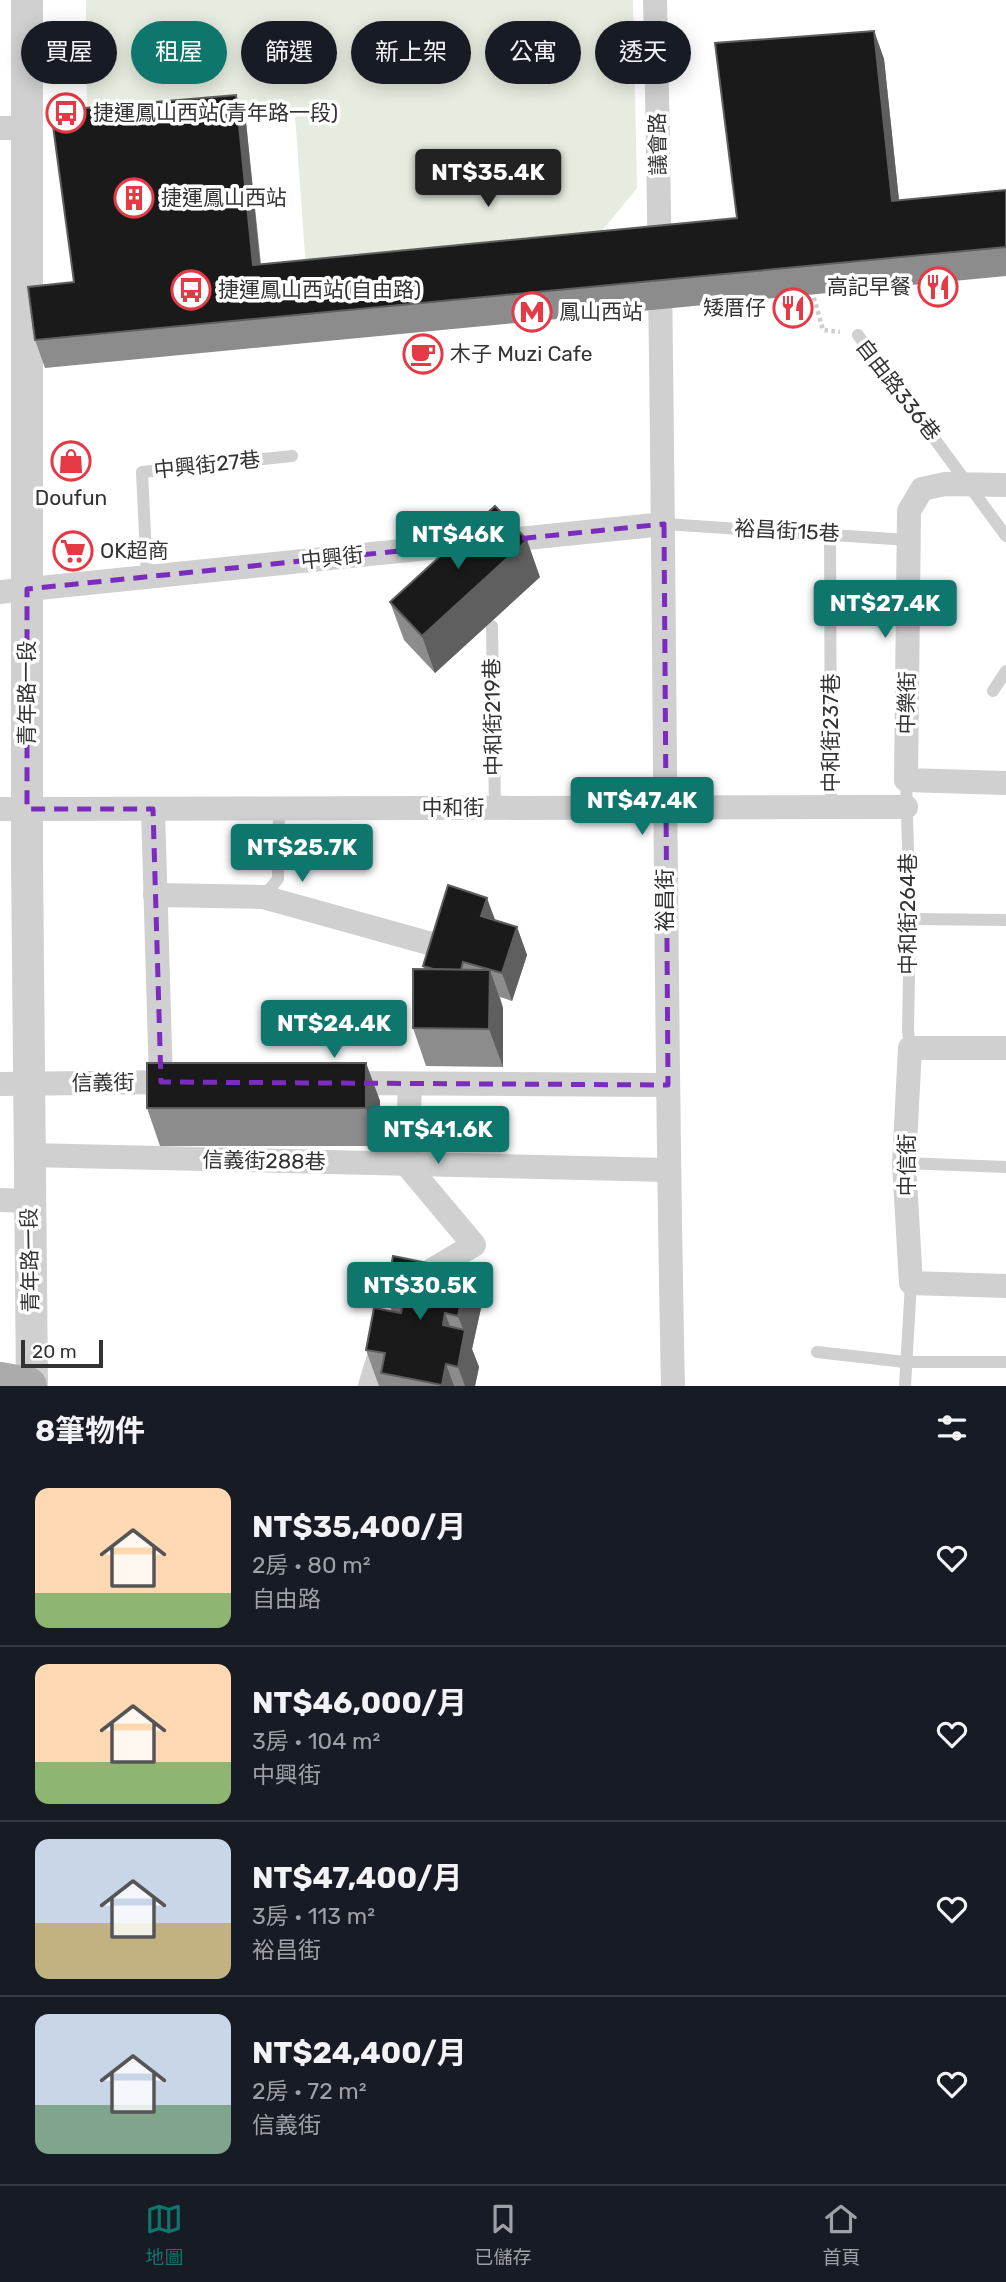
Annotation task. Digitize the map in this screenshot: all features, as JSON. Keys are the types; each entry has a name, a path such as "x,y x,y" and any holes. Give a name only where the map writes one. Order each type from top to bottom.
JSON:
{"main road":[{"path":"0,1381 30,1386"}],"street":[{"name":"青年路一段","path":"27,0 14,128 26,348 14,591 13,809 15,1084 29,1155 15,1201 30,1386"},
{"name":"議會路","path":"655,0 673,286"},
{"path":"630,292 673,286"},
{"name":"裕昌街","path":"673,286 664,524 668,1170 673,1386"},
{"name":"中樂街","path":"906,780 909,510 922,489 945,484 1006,485"},
{"name":"中興街","path":"14,591 664,524"},
{"path":"906,780 1006,783"},
{"name":"中和街","path":"13,809 906,807"},
{"path":"153,808 161,1082"},
{"path":"155,895 264,897 439,946"},
{"path":"910,1048 1006,1048"},
{"name":"中信街","path":"910,1048 904,1163 911,1283"},
{"name":"信義街","path":"15,1084 203,1082"},
{"path":"313,1083 668,1086"},
{"path":"398,1296 435,1268 474,1245 407,1164 410,1084"},
{"name":"信義街288巷","path":"29,1155 668,1170"},
{"path":"911,1283 1006,1286"},
{"path":"370,1386 390,1321"}],"lane":[{"name":"自由路336巷","path":"858,335 1006,536"},
{"name":"中興街27巷","path":"147,577 142,472 292,456"},
{"name":"裕昌街15巷","path":"664,524 909,540"},
{"name":"中和街237巷","path":"830,533 831,807"},
{"name":"中和街219巷","path":"492,626 495,808"},
{"path":"993,691 1006,671"},
{"name":"中和街264巷","path":"906,780 910,1048"},
{"path":"264,897 278,879 279,808"},
{"path":"910,919 1006,920"},
{"path":"904,1163 1006,1167"},
{"path":"905,1386 911,1283"},
{"path":"817,1352 905,1362 1006,1362"}],"path":[{"name":"自由路336巷","path":"810,284 823,330 858,335"}],"highlighted area":[{"path":"664,524 668,1085 161,1082 153,809 27,809 27,589"}],"shaded area":[{"path":"86,0 633,0 633,21 595,21 595,84 635,84 637,188 580,258 307,282 295,115 87,127 87,84 117,84 117,21 86,21"}],"building":[{"name":"鳳山西站","path":"874,31 892,201 1006,190 1006,247 35,340 28,287 74,282 51,111 236,95 253,265 737,218 715,43"},
{"path":"495,506 527,540 422,636 390,602"},
{"path":"448,885 487,898 481,916 517,927 502,973 463,962 461,970 423,966"},
{"path":"413,969 490,970 489,1029 413,1028"},
{"path":"147,1063 366,1063 366,1108 147,1108"},
{"path":"393,1256 467,1271 458,1316 445,1313 443,1325 465,1330 458,1367 446,1364 442,1385 381,1373 385,1353 366,1350 374,1308 401,1313 404,1299 386,1295"}],"place":[{"name":"捷運鳳山西站(青年路一段)","path":"66,113"},
{"name":"捷運鳳山西站","path":"134,198"},
{"name":"高記早餐","path":"938,287"},
{"name":"捷運鳳山西站(自由路)","path":"191,290"},
{"name":"矮厝仔","path":"793,308"},
{"name":"鳳山西站","path":"532,312"},
{"name":"木子 Muzi Cafe","path":"423,354"},
{"name":"Doufun","path":"71,461"},
{"name":"OK超商","path":"73,551"}]}
